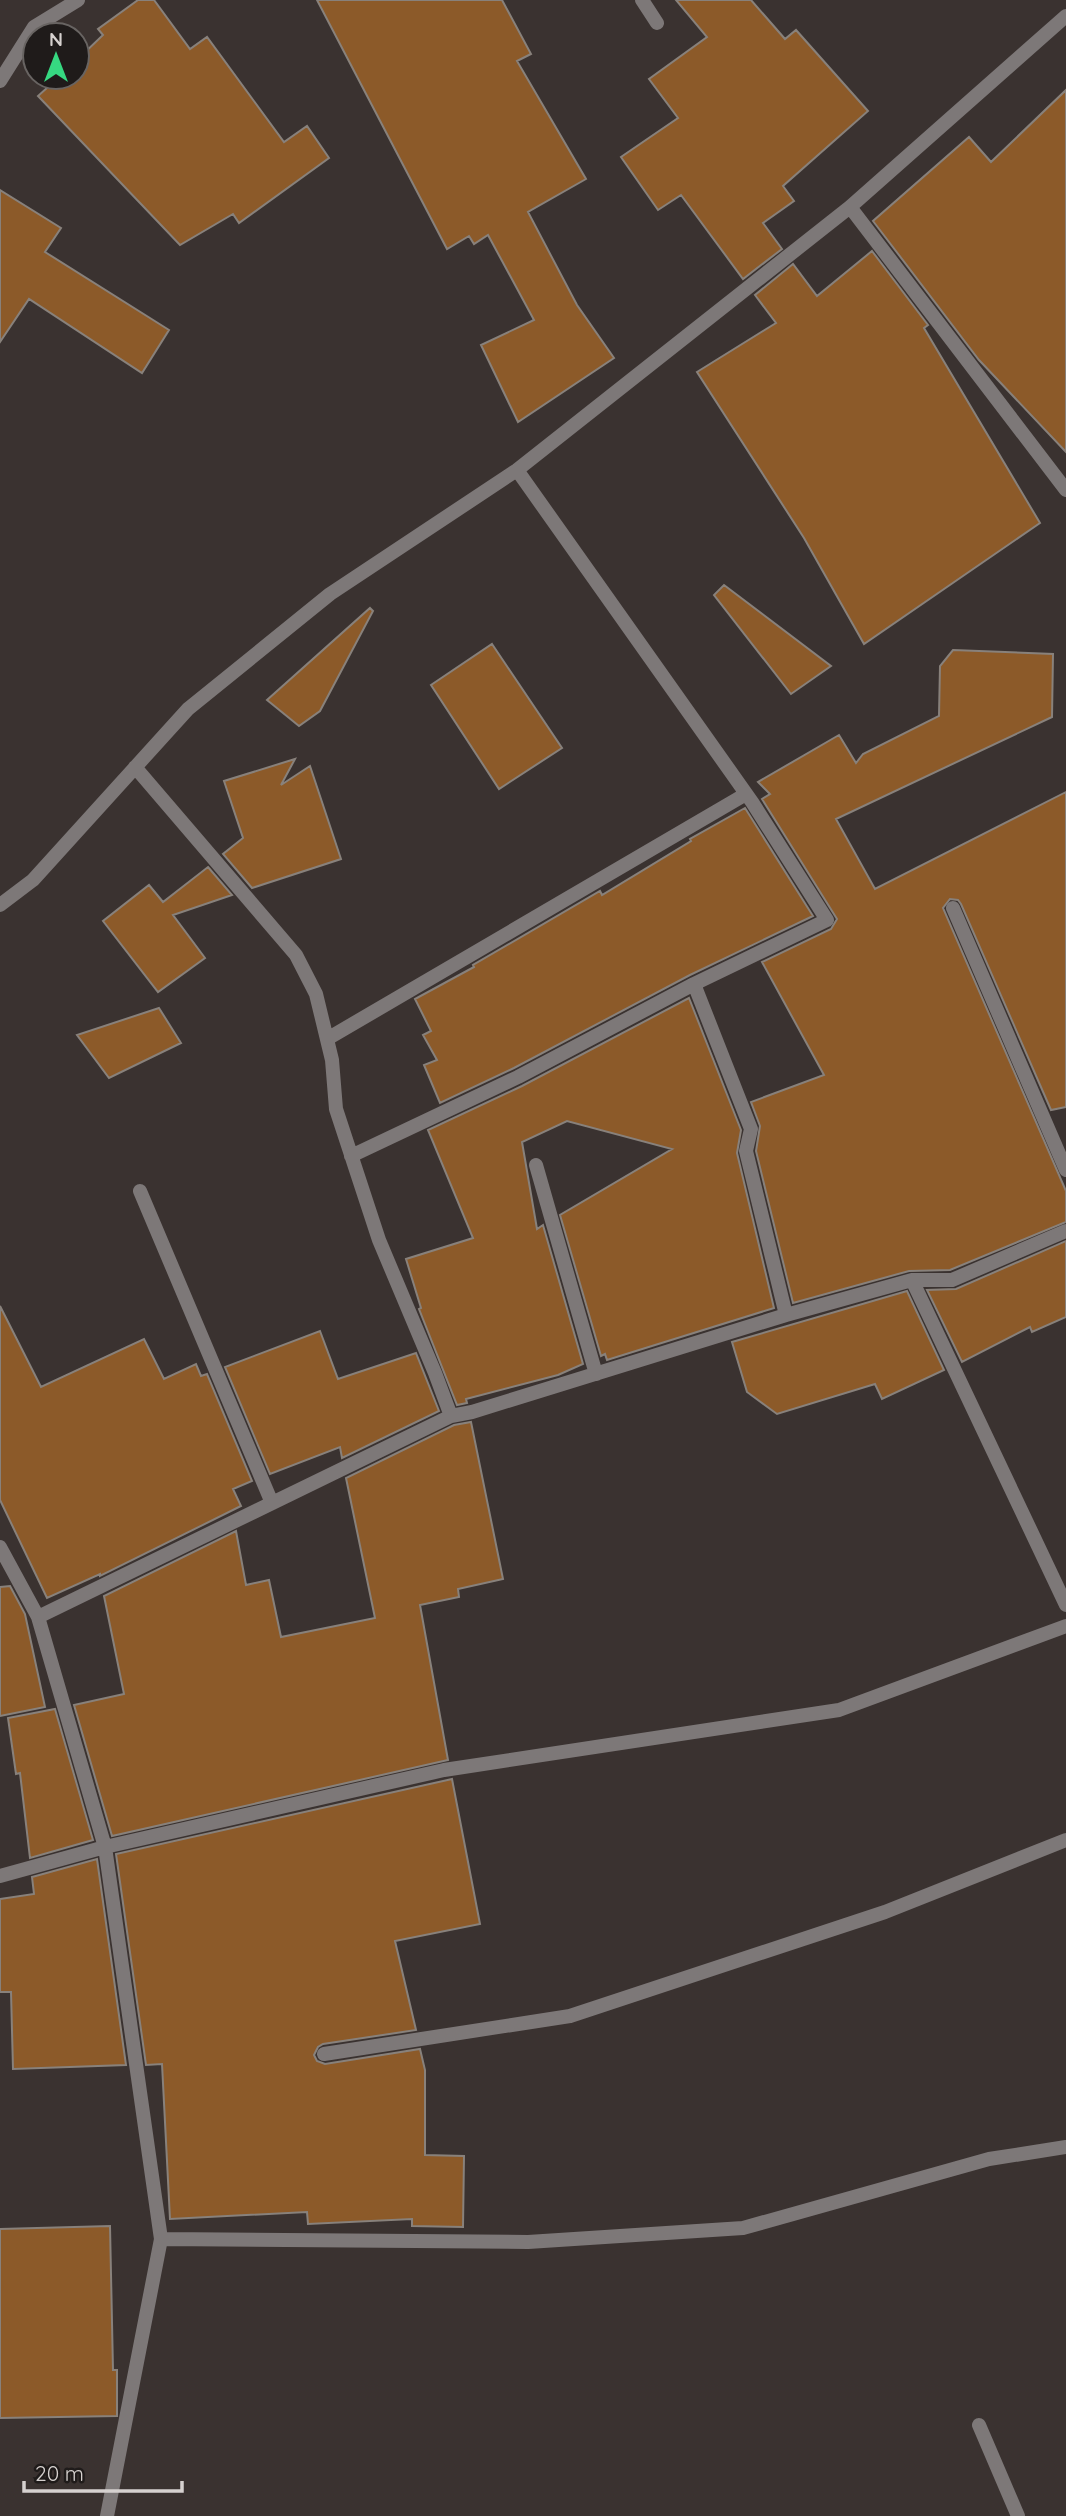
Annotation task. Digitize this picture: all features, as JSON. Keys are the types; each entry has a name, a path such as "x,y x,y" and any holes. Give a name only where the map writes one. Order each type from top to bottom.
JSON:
{"street":[{"path":"0,81 34,27 78,0"},
{"path":"642,0 657,23"},
{"path":"0,905 33,880 188,709 330,594 517,470 850,207 1066,16"},
{"path":"850,207 1066,490"},
{"path":"351,1156 518,1077 694,984 827,920 746,794 517,470"},
{"path":"135,767 296,955 316,994 332,1060 335,1109 379,1240 451,1416"},
{"path":"327,1039 746,794"},
{"path":"953,908 1066,1170"},
{"path":"694,984 751,1129 746,1151 786,1315"},
{"path":"536,1165 596,1374"},
{"path":"140,1191 272,1503"},
{"path":"38,1617 451,1416 472,1412 786,1315 912,1280 953,1280 1066,1231"},
{"path":"912,1280 1066,1605"},
{"path":"0,1547 38,1617 105,1847 160,2239 107,2516"},
{"path":"0,1876 105,1847 444,1770 839,1710 1066,1626"},
{"path":"324,2054 570,2017 884,1912 1066,1840"},
{"path":"160,2239 528,2242 743,2228 989,2159 1066,2147"},
{"path":"979,2426 1018,2516"}],"building":[{"path":"138,0 154,0 190,49 207,37 284,142 307,126 329,158 239,223 233,214 180,245 38,96 44,91 91,91 91,47 103,35 98,29"},
{"path":"317,0 502,0 531,54 517,61 586,179 528,212 577,305 614,358 518,422 481,345 534,320 488,235 474,244 469,236 447,249"},
{"path":"676,0 751,0 785,39 796,30 868,111 783,186 794,201 763,223 782,249 743,279 681,195 658,210 621,157 678,118 649,79 707,37"},
{"path":"1066,90 1066,452 979,360 873,221 969,137 991,162"},
{"path":"0,190 61,228 45,252 169,330 142,373 29,299 0,342"},
{"path":"872,251 928,325 924,328 1040,523 864,644 804,538 697,372 776,323 755,295 793,264 817,296"},
{"path":"724,585 831,666 791,694 714,595"},
{"path":"370,608 373,611 320,711 299,726 267,700"},
{"path":"492,644 562,748 499,789 431,685"},
{"path":"953,650 1053,654 1052,717 836,819 875,889 1066,792 1066,1107 1051,1110 961,904 958,900 950,899 943,908 1066,1191 1066,1222 950,1270 909,1271 793,1303 756,1151 760,1126 751,1102 824,1075 762,962 831,929 837,919 762,799 770,794 758,782 839,735 856,763 863,754 939,716 940,666"},
{"path":"295,759 281,785 310,766 341,859 252,888 223,854 243,838 224,781"},
{"path":"745,808 813,916 690,975 514,1068 440,1103 424,1065 437,1060 423,1035 431,1031 415,999 474,967 473,965 600,891 602,895 691,841 690,839"},
{"path":"208,867 232,895 173,915 205,958 158,992 103,921 149,885 163,902"},
{"path":"689,998 741,1130 737,1153 774,1308 607,1360 605,1354 601,1356 560,1215 672,1149 567,1121 522,1142 537,1229 543,1225 583,1364 558,1375 466,1399 467,1403 457,1405 419,1309 421,1308 406,1259 473,1238 428,1130 522,1086"},
{"path":"159,1008 181,1043 109,1078 77,1035"},
{"path":"1066,1241 1066,1317 1032,1332 1030,1327 962,1362 927,1290 956,1289"},
{"path":"907,1291 944,1370 882,1399 875,1384 777,1414 747,1392 732,1342"},
{"path":"0,1306 41,1387 144,1339 164,1379 196,1364 201,1376 207,1374 252,1481 233,1489 241,1506 100,1576 47,1598 0,1500"},
{"path":"320,1331 338,1379 416,1353 439,1411 342,1458 340,1447 270,1474 225,1367"},
{"path":"471,1422 503,1579 458,1589 459,1597 420,1605 448,1760 112,1836 74,1705 124,1694 104,1596 236,1531 246,1585 269,1580 281,1637 375,1618 346,1478 454,1425"},
{"path":"10,1586 25,1614 45,1707 0,1716 0,1587"},
{"path":"55,1709 93,1840 30,1858 20,1773 16,1774 8,1718"},
{"path":"452,1779 480,1924 395,1941 416,2030 323,2044 314,2055 317,2061 325,2064 420,2049 425,2070 425,2155 464,2156 463,2227 412,2226 412,2219 308,2224 307,2212 170,2219 162,2064 146,2065 116,1854"},
{"path":"97,1859 126,2065 13,2069 11,1992 0,1992 0,1899 34,1894 32,1877"},
{"path":"110,2226 113,2370 117,2370 117,2416 0,2418 0,2229"}]}
